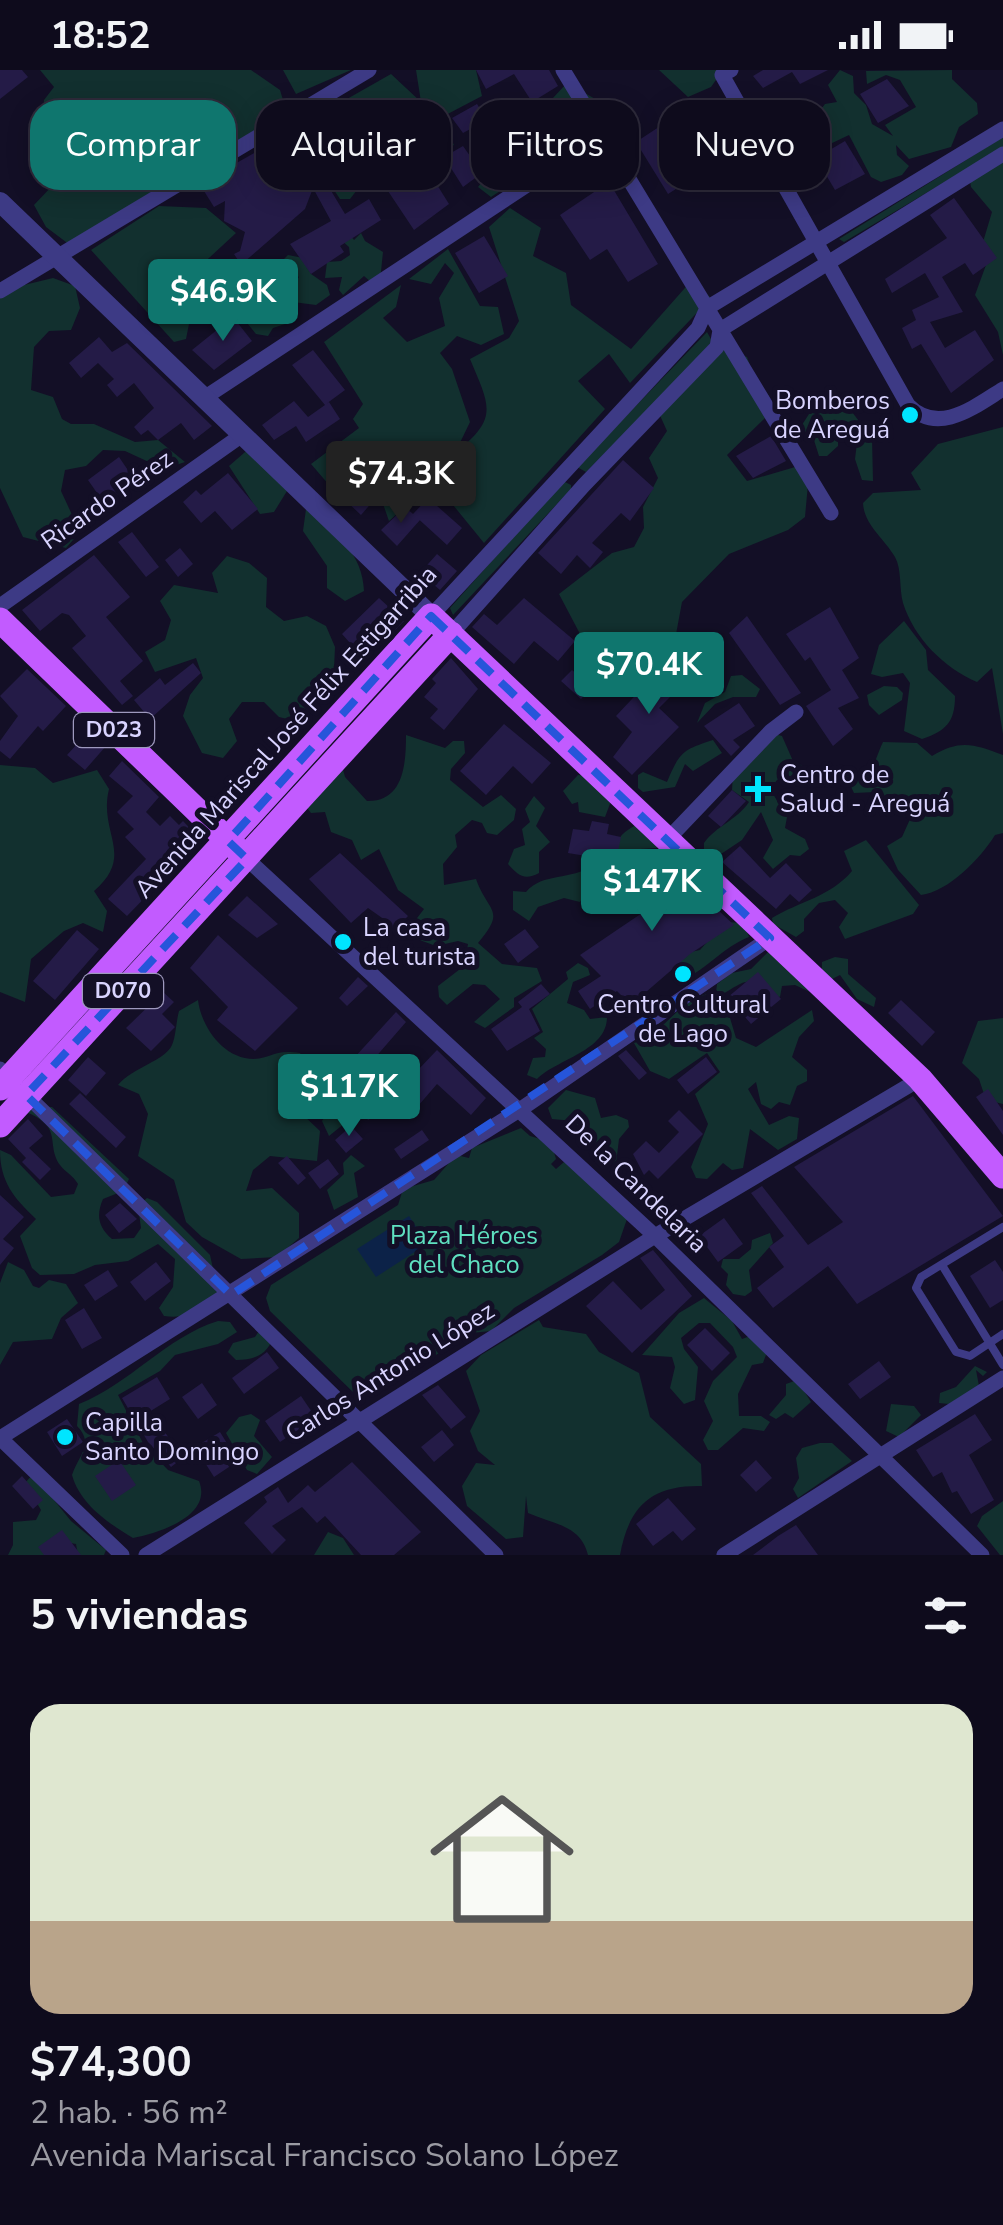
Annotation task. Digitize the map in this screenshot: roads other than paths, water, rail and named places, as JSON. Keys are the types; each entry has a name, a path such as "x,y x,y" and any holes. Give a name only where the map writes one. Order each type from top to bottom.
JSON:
{"main road":[{"path":"431,616 920,1079 1003,1176"},
{"name":"Avenida Mariscal José Félix Estigarribia","path":"0,1125 9,1082 238,850 431,616"},
{"name":"D023","path":"0,620 238,850"},
{"path":"238,850 451,634"}],"street":[{"path":"0,291 369,70"},
{"path":"564,70 582,100"},
{"path":"726,73 816,242 914,411 931,419 952,417 1003,389"},
{"path":"707,308 1003,129"},
{"path":"451,634 584,485 717,347 720,330 1003,154"},
{"path":"204,398 519,190"},
{"path":"635,190 831,513"},
{"path":"0,202 431,616"},
{"name":"Avenida Mariscal José Félix Estigarribia","path":"431,616 698,328 707,308"},
{"name":"Ricardo Pérez","path":"0,606 242,435"},
{"path":"667,840 771,731 796,712"},
{"name":"De la Candelaria","path":"238,850 656,1236 982,1555"},
{"path":"122,1555 0,1438 231,1296 521,1109 770,938"},
{"name":"Carlos Antonio López","path":"146,1555 656,1236 920,1079"},
{"path":"9,1082 496,1555"},
{"path":"727,1554 1003,1378"}],"lane":[{"path":"566,468 584,485"},
{"path":"1003,1227 922,1278 916,1288 956,1352 970,1356 1003,1334"},
{"path":"942,1265 1003,1365"}],"water":[{"path":"409,1216 427,1244 376,1277 357,1249"}],"place":[{"name":"Bomberos de Areguá","path":"910,415"},
{"name":"Centro de Salud - Areguá","path":"758,789"},
{"name":"La casa del turista","path":"343,942"},
{"name":"Centro Cultural de Lago","path":"683,974"},
{"name":"Capilla Santo Domingo","path":"65,1437"}],"park label":[{"name":"Plaza Héroes del Chaco","path":"464,1250"}]}
